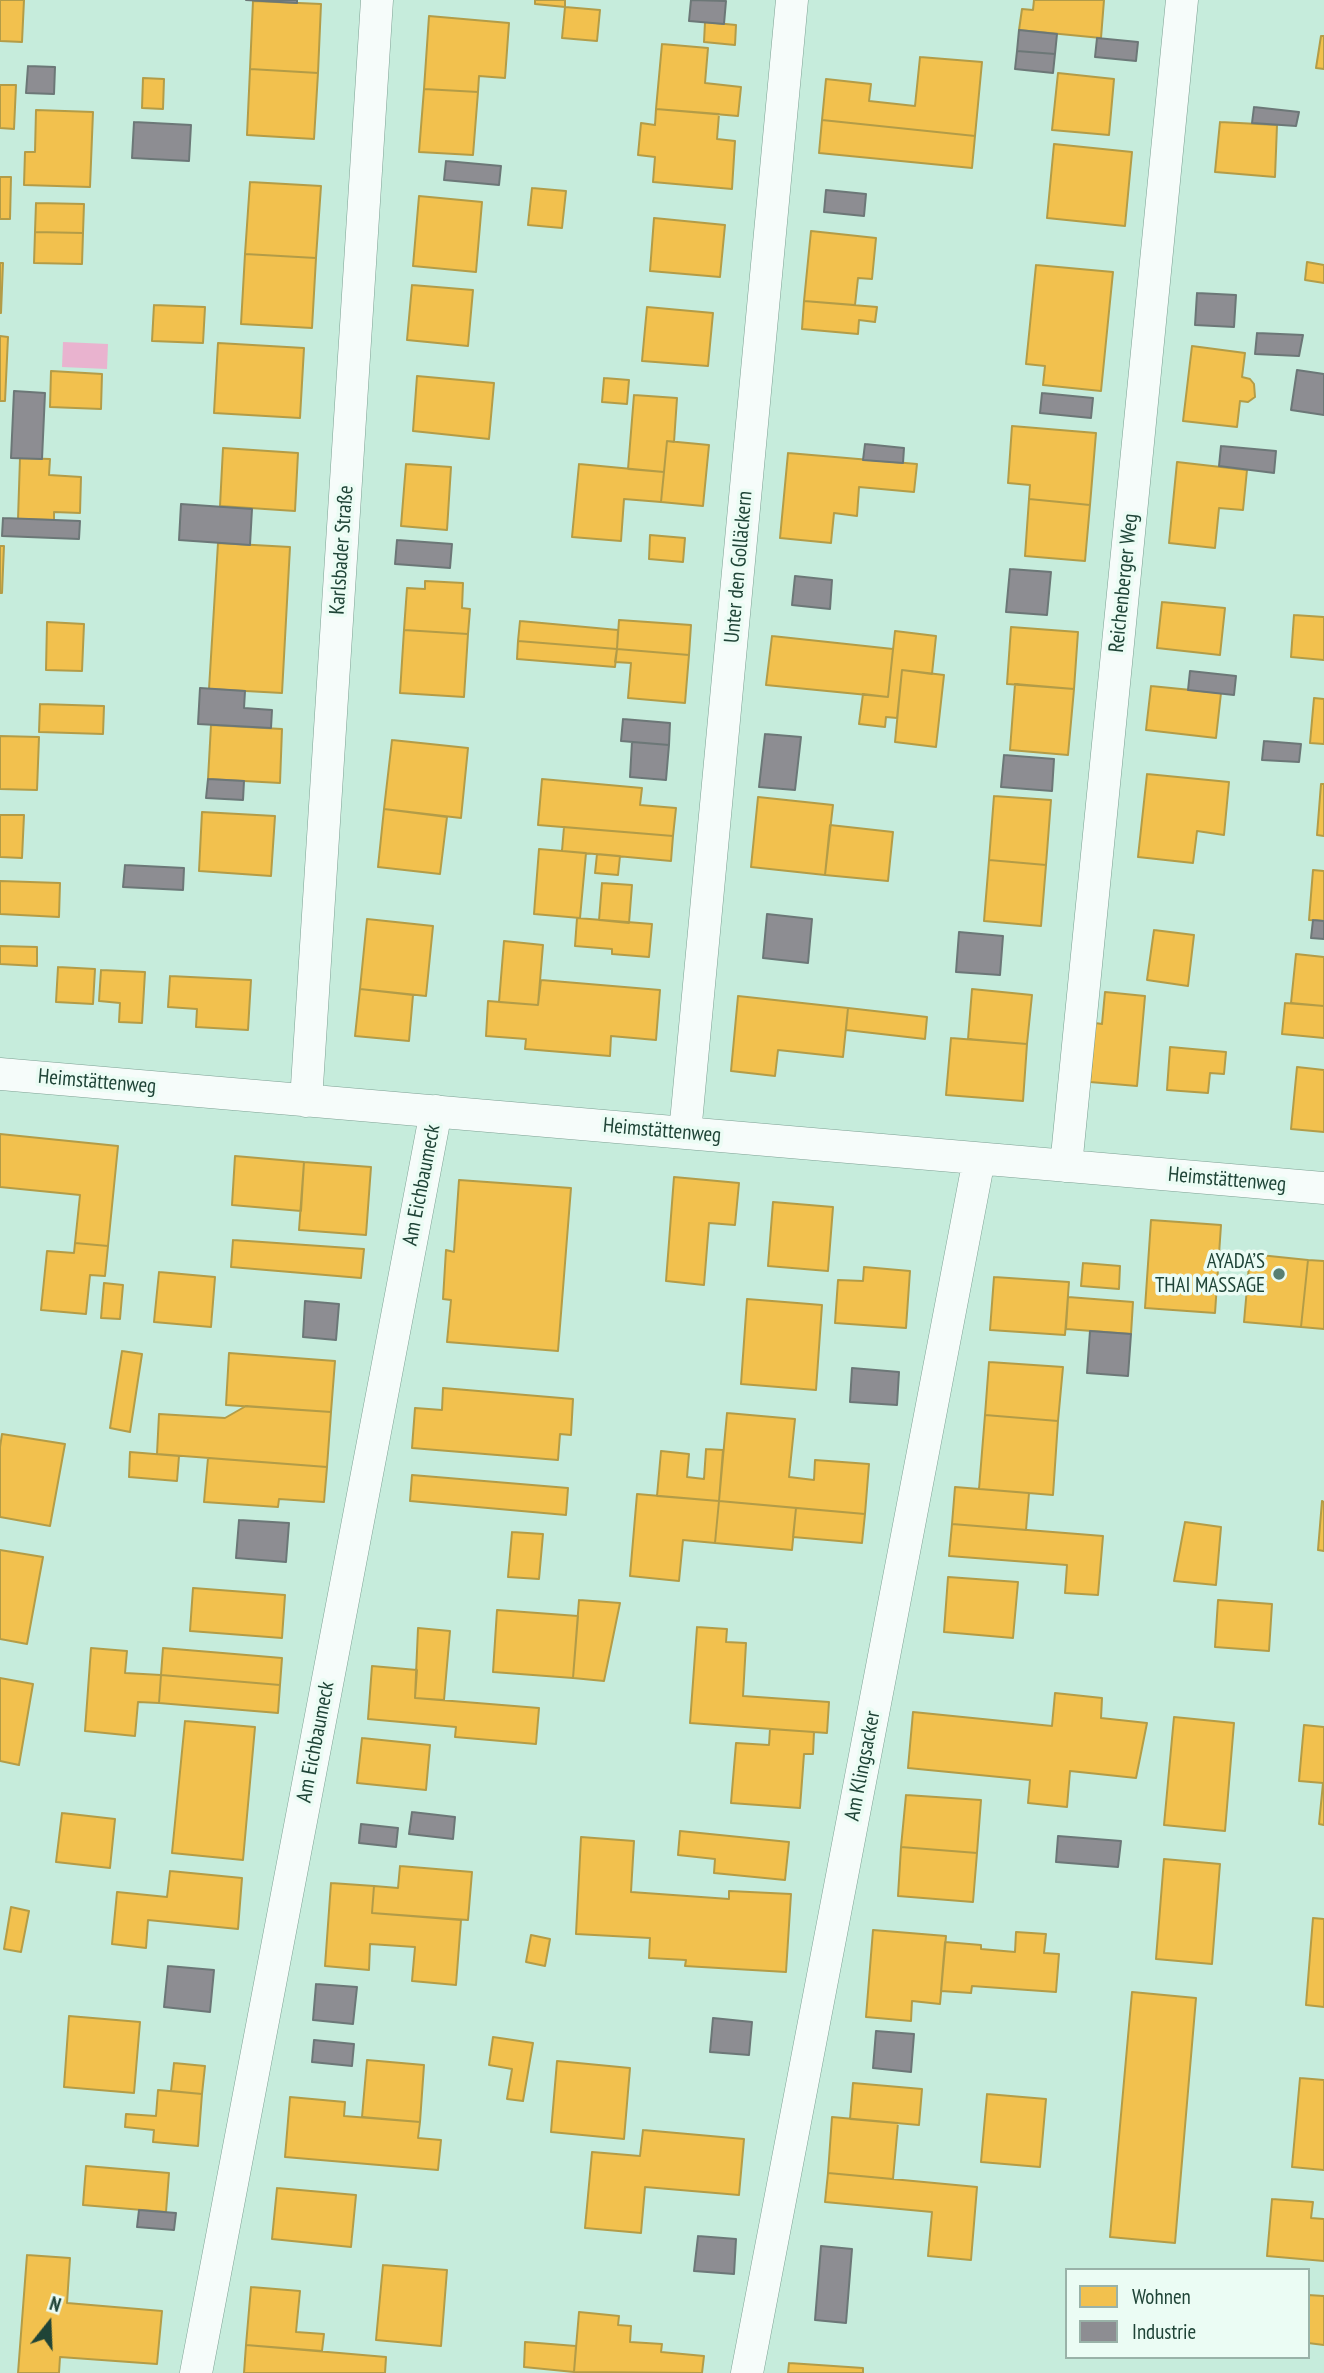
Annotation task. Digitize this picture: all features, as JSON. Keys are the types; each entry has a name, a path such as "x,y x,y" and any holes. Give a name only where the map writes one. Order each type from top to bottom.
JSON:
{"street":[{"name":"Karlsbader Straße","path":"306,1101 377,0"},
{"name":"Unter den Golläckern","path":"685,1133 792,0"},
{"name":"Reichenberger Weg","path":"1066,1166 1182,0"},
{"name":"Heimstättenweg","path":"0,1074 1324,1188"},
{"name":"Am Eichbaumeck","path":"196,2373 436,1111"},
{"name":"Am Klingsacker","path":"747,2373 979,1158"}],"shaded area":[{"path":"63,342 108,344 107,369 62,367"}],"building: Wohnen":[{"path":"0,0 24,0 22,42 0,41"},
{"path":"535,0 565,0 565,7 535,4"},
{"path":"1034,0 1104,0 1101,38 1019,30 1022,9 1033,10"},
{"path":"253,1 321,4 318,73 250,69"},
{"path":"565,7 600,10 597,41 562,38"},
{"path":"429,16 509,23 505,78 479,76 478,92 424,89"},
{"path":"705,22 736,25 735,45 704,42"},
{"path":"1321,36 1324,36 1324,69 1316,68"},
{"path":"662,44 708,48 705,83 741,87 738,116 656,109"},
{"path":"920,57 982,62 975,136 822,120 826,79 871,84 869,101 915,106"},
{"path":"250,69 318,73 314,139 247,135"},
{"path":"1058,73 1114,79 1109,135 1052,130"},
{"path":"143,78 164,79 163,109 142,108"},
{"path":"0,85 16,85 14,129 0,128"},
{"path":"424,89 478,92 473,155 419,152"},
{"path":"656,109 719,114 717,139 735,141 732,189 653,182 655,157 638,155 641,123 655,125"},
{"path":"36,110 93,112 90,187 24,185 25,152 35,152"},
{"path":"822,120 975,136 972,168 819,153"},
{"path":"1220,122 1277,125 1275,177 1215,172"},
{"path":"1054,144 1132,152 1125,226 1047,218"},
{"path":"0,177 11,177 10,219 0,219"},
{"path":"250,182 321,186 316,258 245,254"},
{"path":"532,188 566,191 562,228 528,225"},
{"path":"419,196 482,202 476,272 413,266"},
{"path":"36,203 84,204 83,233 35,232"},
{"path":"654,218 725,225 720,277 650,271"},
{"path":"811,231 876,238 872,279 858,278 855,305 804,301"},
{"path":"35,232 83,233 82,264 34,263"},
{"path":"245,254 316,258 312,328 241,324"},
{"path":"1307,262 1324,265 1324,283 1305,280"},
{"path":"0,263 3,263 1,313 0,313"},
{"path":"1036,265 1113,272 1101,391 1043,385 1045,366 1026,364"},
{"path":"412,285 473,290 468,346 407,340"},
{"path":"804,301 877,307 875,322 859,320 858,334 802,329"},
{"path":"154,305 205,307 203,343 152,341"},
{"path":"647,307 713,313 708,366 642,361"},
{"path":"0,336 8,337 5,401 0,401"},
{"path":"218,343 304,348 300,418 214,413"},
{"path":"1192,346 1245,353 1242,377 1250,379 1254,384 1255,397 1248,402 1240,401 1237,427 1183,421"},
{"path":"51,371 102,374 101,409 50,407"},
{"path":"417,376 494,383 489,439 413,431"},
{"path":"604,378 629,380 627,404 602,402"},
{"path":"634,395 677,398 674,442 667,441 664,472 628,469"},
{"path":"1012,426 1096,433 1090,505 1029,499 1030,485 1008,483"},
{"path":"667,441 709,445 703,506 661,502"},
{"path":"223,448 298,453 295,511 220,506"},
{"path":"788,453 917,464 914,492 859,487 857,516 834,513 831,543 780,538"},
{"path":"20,458 50,459 49,475 81,477 80,513 54,512 54,520 18,519"},
{"path":"1177,462 1247,470 1243,510 1219,508 1215,548 1169,543"},
{"path":"406,464 451,467 447,530 401,526"},
{"path":"579,464 664,472 661,502 624,499 621,541 572,537"},
{"path":"1029,499 1090,505 1085,561 1025,556"},
{"path":"650,535 685,538 683,562 649,559"},
{"path":"218,543 290,547 282,693 209,689"},
{"path":"0,546 4,546 2,593 0,593"},
{"path":"425,581 463,583 462,608 470,609 468,634 404,630 407,588 425,589"},
{"path":"1162,602 1225,608 1220,655 1157,648"},
{"path":"1294,615 1324,617 1324,660 1291,657"},
{"path":"619,620 691,625 689,655 617,649"},
{"path":"520,621 618,630 617,649 518,641"},
{"path":"47,622 84,624 82,671 46,670"},
{"path":"1011,627 1078,632 1074,689 1007,684"},
{"path":"404,630 468,634 464,697 400,693"},
{"path":"895,631 936,636 932,674 902,670 897,718 886,717 885,727 859,724 863,694 888,697"},
{"path":"772,636 893,649 888,697 766,685"},
{"path":"518,641 617,649 615,667 517,659"},
{"path":"617,649 689,655 685,703 628,698 631,663 615,662"},
{"path":"902,670 944,675 936,747 895,742"},
{"path":"1015,684 1074,689 1068,755 1010,750"},
{"path":"1151,686 1221,693 1216,738 1146,730"},
{"path":"1314,698 1324,699 1324,744 1310,743"},
{"path":"40,704 104,706 103,734 39,732"},
{"path":"211,725 282,729 280,783 208,779"},
{"path":"0,736 39,737 37,790 0,789"},
{"path":"392,740 468,748 461,818 384,809"},
{"path":"1147,774 1229,782 1224,835 1197,831 1193,863 1138,857"},
{"path":"542,779 642,788 640,805 676,808 673,836 538,825"},
{"path":"1321,784 1324,784 1324,836 1317,835"},
{"path":"994,796 1051,800 1046,865 989,860"},
{"path":"758,797 833,805 825,875 751,867"},
{"path":"384,809 447,817 440,874 378,867"},
{"path":"202,812 275,816 271,876 199,871"},
{"path":"0,815 24,815 22,858 0,857"},
{"path":"830,825 893,832 888,881 825,875"},
{"path":"564,827 673,836 671,861 562,851"},
{"path":"539,849 586,853 580,918 534,914"},
{"path":"597,854 620,856 618,875 595,873"},
{"path":"989,860 1046,865 1041,926 984,921"},
{"path":"1313,870 1324,871 1324,921 1309,920"},
{"path":"0,881 60,883 59,917 0,914"},
{"path":"602,883 632,885 629,923 599,920"},
{"path":"577,918 652,924 649,957 612,954 612,949 575,946"},
{"path":"367,919 433,926 426,996 360,989"},
{"path":"1154,930 1194,935 1188,986 1147,980"},
{"path":"504,941 543,945 538,1005 499,1002"},
{"path":"0,946 37,947 37,966 0,964"},
{"path":"1296,954 1324,957 1324,1006 1291,1003"},
{"path":"58,967 95,969 93,1004 56,1002"},
{"path":"101,970 145,972 142,1023 119,1022 120,1003 99,1001"},
{"path":"170,976 251,980 248,1030 196,1027 197,1009 168,1007"},
{"path":"541,980 660,990 656,1040 611,1036 610,1056 525,1049 526,1039 486,1036 488,1001 538,1005"},
{"path":"360,989 413,995 409,1041 355,1036"},
{"path":"972,989 1032,995 1027,1044 968,1039"},
{"path":"1105,992 1145,996 1137,1086 1090,1082 1095,1023 1102,1024"},
{"path":"738,996 848,1008 843,1057 778,1050 775,1076 731,1071"},
{"path":"1285,1003 1324,1006 1324,1038 1282,1034"},
{"path":"848,1008 927,1017 925,1039 846,1030"},
{"path":"951,1038 1027,1044 1023,1101 946,1095"},
{"path":"1170,1047 1226,1052 1224,1074 1210,1073 1208,1093 1167,1090"},
{"path":"1297,1067 1324,1070 1324,1132 1291,1129"},
{"path":"0,1134 118,1146 108,1246 75,1243 80,1195 0,1187"},
{"path":"235,1156 304,1162 301,1211 232,1205"},
{"path":"304,1162 371,1167 366,1235 299,1230"},
{"path":"674,1177 739,1183 735,1225 709,1223 704,1285 666,1281"},
{"path":"459,1180 571,1188 558,1351 447,1342 451,1300 443,1299 446,1250 454,1252"},
{"path":"773,1202 833,1207 828,1271 768,1266"},
{"path":"1151,1220 1221,1225 1215,1313 1145,1308"},
{"path":"233,1240 364,1249 361,1278 231,1267"},
{"path":"75,1243 108,1246 105,1276 90,1275 86,1314 41,1310 47,1251 74,1253"},
{"path":"1250,1254 1308,1260 1301,1327 1244,1322"},
{"path":"1308,1260 1324,1261 1324,1329 1301,1327"},
{"path":"1083,1263 1120,1266 1119,1289 1081,1286"},
{"path":"864,1267 910,1271 906,1328 835,1323 838,1280 863,1281"},
{"path":"159,1272 215,1277 211,1327 154,1322"},
{"path":"994,1277 1069,1282 1065,1335 990,1330"},
{"path":"104,1283 123,1285 120,1319 101,1318"},
{"path":"1068,1297 1133,1302 1131,1334 1066,1329"},
{"path":"747,1299 822,1305 816,1390 741,1384"},
{"path":"122,1351 142,1354 130,1432 110,1428"},
{"path":"229,1353 335,1361 331,1412 226,1405"},
{"path":"989,1362 1063,1367 1058,1421 985,1415"},
{"path":"443,1388 573,1399 571,1435 560,1434 558,1460 412,1448 415,1408 442,1410"},
{"path":"246,1406 331,1412 327,1467 157,1454 159,1414 225,1418"},
{"path":"727,1413 795,1419 789,1477 814,1480 815,1460 869,1464 865,1514 719,1501"},
{"path":"985,1415 1058,1421 1053,1495 979,1489"},
{"path":"2,1434 65,1444 50,1526 0,1517"},
{"path":"706,1449 723,1450 719,1501 657,1496 661,1451 689,1454 687,1477 704,1479"},
{"path":"130,1452 179,1456 177,1481 129,1477"},
{"path":"208,1458 327,1467 324,1502 279,1499 278,1507 204,1502"},
{"path":"412,1475 568,1488 566,1515 410,1501"},
{"path":"955,1487 1029,1493 1026,1530 952,1524"},
{"path":"637,1494 719,1501 715,1543 683,1540 679,1581 630,1576"},
{"path":"719,1501 796,1508 792,1550 715,1543"},
{"path":"1322,1501 1324,1502 1324,1551 1318,1550"},
{"path":"796,1508 865,1514 862,1543 793,1537"},
{"path":"1185,1522 1221,1527 1216,1585 1174,1581"},
{"path":"952,1524 1103,1536 1098,1595 1065,1593 1067,1565 949,1556"},
{"path":"512,1532 543,1534 539,1579 508,1577"},
{"path":"0,1550 43,1557 27,1644 0,1639"},
{"path":"948,1577 1018,1582 1013,1638 944,1632"},
{"path":"193,1588 285,1595 282,1638 190,1631"},
{"path":"579,1600 620,1603 604,1681 573,1678"},
{"path":"1218,1600 1272,1604 1269,1651 1215,1647"},
{"path":"497,1610 578,1616 573,1678 493,1672"},
{"path":"697,1627 727,1629 726,1642 746,1643 743,1696 829,1702 827,1733 690,1723"},
{"path":"418,1628 450,1631 444,1700 415,1698"},
{"path":"91,1648 127,1651 125,1673 161,1675 159,1703 138,1702 135,1736 85,1731"},
{"path":"163,1648 282,1658 280,1685 161,1675"},
{"path":"372,1666 417,1670 415,1698 539,1708 536,1744 455,1737 456,1727 368,1719"},
{"path":"161,1675 280,1685 278,1713 159,1703"},
{"path":"0,1678 33,1684 19,1765 0,1761"},
{"path":"1055,1693 1102,1698 1101,1718 1147,1723 1136,1778 1070,1771 1067,1807 1028,1803 1030,1780 908,1768 913,1712 1052,1726"},
{"path":"1174,1717 1234,1723 1225,1831 1164,1825"},
{"path":"185,1721 255,1727 243,1860 172,1853"},
{"path":"1304,1725 1324,1727 1324,1825 1319,1824 1323,1783 1299,1781"},
{"path":"770,1729 814,1732 813,1754 804,1754 800,1808 731,1803 736,1743 769,1745"},
{"path":"362,1738 430,1745 426,1790 357,1783"},
{"path":"906,1795 981,1800 977,1853 901,1847"},
{"path":"62,1813 115,1819 110,1868 56,1862"},
{"path":"680,1831 789,1842 785,1880 714,1873 715,1859 678,1855"},
{"path":"581,1837 634,1841 631,1892 729,1899 729,1891 791,1894 786,1972 685,1966 686,1960 649,1958 650,1938 576,1934"},
{"path":"901,1847 977,1853 973,1902 898,1896"},
{"path":"1164,1859 1220,1864 1212,1964 1156,1959"},
{"path":"400,1866 472,1872 468,1920 372,1913 374,1886 398,1888"},
{"path":"170,1871 242,1878 238,1929 148,1920 146,1948 112,1944 117,1892 167,1897"},
{"path":"331,1883 374,1886 372,1913 461,1920 456,1985 412,1981 415,1947 370,1944 369,1970 325,1966"},
{"path":"11,1907 29,1911 21,1952 4,1949"},
{"path":"1313,1918 1324,1919 1324,2007 1306,2005"},
{"path":"873,1930 946,1936 940,2004 912,2001 911,2021 866,2017"},
{"path":"1016,1932 1046,1934 1044,1953 1059,1954 1056,1992 972,1986 971,1993 941,1991 945,1942 981,1945 981,1949 1015,1952"},
{"path":"531,1935 550,1939 545,1966 526,1962"},
{"path":"1132,1992 1196,1998 1175,2243 1110,2237"},
{"path":"69,2016 140,2022 134,2093 64,2087"},
{"path":"493,2037 533,2043 523,2101 507,2099 512,2069 489,2065"},
{"path":"367,2060 424,2065 420,2122 362,2117"},
{"path":"557,2061 630,2068 624,2139 551,2132"},
{"path":"174,2063 205,2066 202,2094 171,2091"},
{"path":"1300,2078 1324,2080 1324,2170 1292,2167"},
{"path":"853,2083 922,2089 919,2125 850,2119"},
{"path":"158,2090 202,2094 198,2146 153,2142 154,2130 125,2127 126,2114 156,2116"},
{"path":"987,2094 1046,2099 1040,2167 981,2162"},
{"path":"290,2097 345,2102 344,2116 420,2122 418,2138 441,2140 438,2170 285,2157"},
{"path":"832,2117 898,2123 893,2179 828,2173"},
{"path":"643,2130 744,2139 739,2195 645,2187 641,2233 585,2228 592,2152 640,2156"},
{"path":"86,2166 169,2173 166,2212 83,2205"},
{"path":"828,2173 977,2187 971,2260 928,2256 932,2212 825,2202"},
{"path":"277,2188 356,2195 351,2247 272,2239"},
{"path":"1272,2199 1313,2202 1311,2218 1324,2219 1324,2261 1267,2256"},
{"path":"27,2255 70,2258 67,2303 162,2311 157,2364 60,2357 59,2373 18,2373"},
{"path":"383,2265 447,2270 441,2346 376,2340"},
{"path":"251,2287 300,2291 296,2332 324,2334 322,2351 246,2345"},
{"path":"1310,2295 1324,2296 1324,2345 1310,2343"},
{"path":"579,2312 619,2316 618,2325 631,2326 630,2342 662,2344 661,2352 704,2356 702,2373 574,2372"},
{"path":"525,2342 576,2346 574,2372 524,2367"},
{"path":"246,2345 386,2357 385,2373 244,2373"},
{"path":"789,2363 863,2368 863,2373 788,2373"}],"building: Industrie":[{"path":"246,0 297,0 297,3"},
{"path":"691,0 726,1 724,24 689,21"},
{"path":"1019,30 1057,34 1055,54 1017,51"},
{"path":"1097,38 1138,42 1136,61 1095,57"},
{"path":"1017,51 1055,54 1053,73 1015,69"},
{"path":"28,66 55,67 54,94 26,93"},
{"path":"1254,107 1299,112 1296,126 1252,123"},
{"path":"134,122 191,125 189,161 132,158"},
{"path":"446,161 501,166 499,185 444,180"},
{"path":"826,190 866,194 864,216 824,212"},
{"path":"1197,293 1236,295 1234,327 1195,325"},
{"path":"1257,333 1303,335 1299,356 1255,354"},
{"path":"1297,370 1324,374 1324,415 1291,410"},
{"path":"14,391 45,393 42,459 11,458"},
{"path":"1042,393 1093,398 1091,418 1040,413"},
{"path":"865,444 904,448 903,463 863,460"},
{"path":"1221,446 1276,451 1274,473 1219,466"},
{"path":"181,504 252,509 250,545 179,540"},
{"path":"3,518 80,521 79,539 2,536"},
{"path":"397,540 452,544 450,568 395,564"},
{"path":"1010,569 1051,572 1047,615 1006,612"},
{"path":"795,576 832,580 830,609 792,605"},
{"path":"1190,671 1236,676 1234,695 1188,690"},
{"path":"200,688 245,691 244,708 272,710 271,728 198,724"},
{"path":"623,719 670,723 669,745 621,741"},
{"path":"765,734 801,737 795,790 759,787"},
{"path":"1264,741 1301,744 1299,762 1262,760"},
{"path":"632,742 669,745 666,780 630,777"},
{"path":"1004,755 1054,759 1052,791 1001,787"},
{"path":"208,779 244,781 243,800 206,798"},
{"path":"125,865 184,868 183,890 123,887"},
{"path":"767,914 812,919 808,963 763,958"},
{"path":"1313,920 1324,921 1324,939 1311,938"},
{"path":"959,932 1003,936 1000,975 956,972"},
{"path":"305,1301 339,1304 336,1340 303,1337"},
{"path":"1090,1331 1131,1334 1128,1376 1087,1373"},
{"path":"852,1368 899,1372 897,1405 850,1402"},
{"path":"239,1520 289,1523 286,1562 236,1558"},
{"path":"412,1812 455,1817 453,1839 409,1834"},
{"path":"361,1824 398,1828 396,1847 359,1843"},
{"path":"1058,1836 1121,1841 1118,1867 1056,1862"},
{"path":"168,1966 214,1970 210,2012 164,2007"},
{"path":"316,1984 357,1987 353,2024 313,2020"},
{"path":"713,2018 752,2022 749,2055 710,2052"},
{"path":"876,2031 914,2034 911,2072 873,2068"},
{"path":"314,2040 354,2044 352,2066 312,2062"},
{"path":"139,2210 176,2213 174,2230 137,2227"},
{"path":"698,2236 736,2239 734,2274 694,2271"},
{"path":"821,2246 852,2249 846,2323 815,2320"}],"place":[{"name":"AYADA’S THAI MASSAGE","path":"1279,1274"}]}
